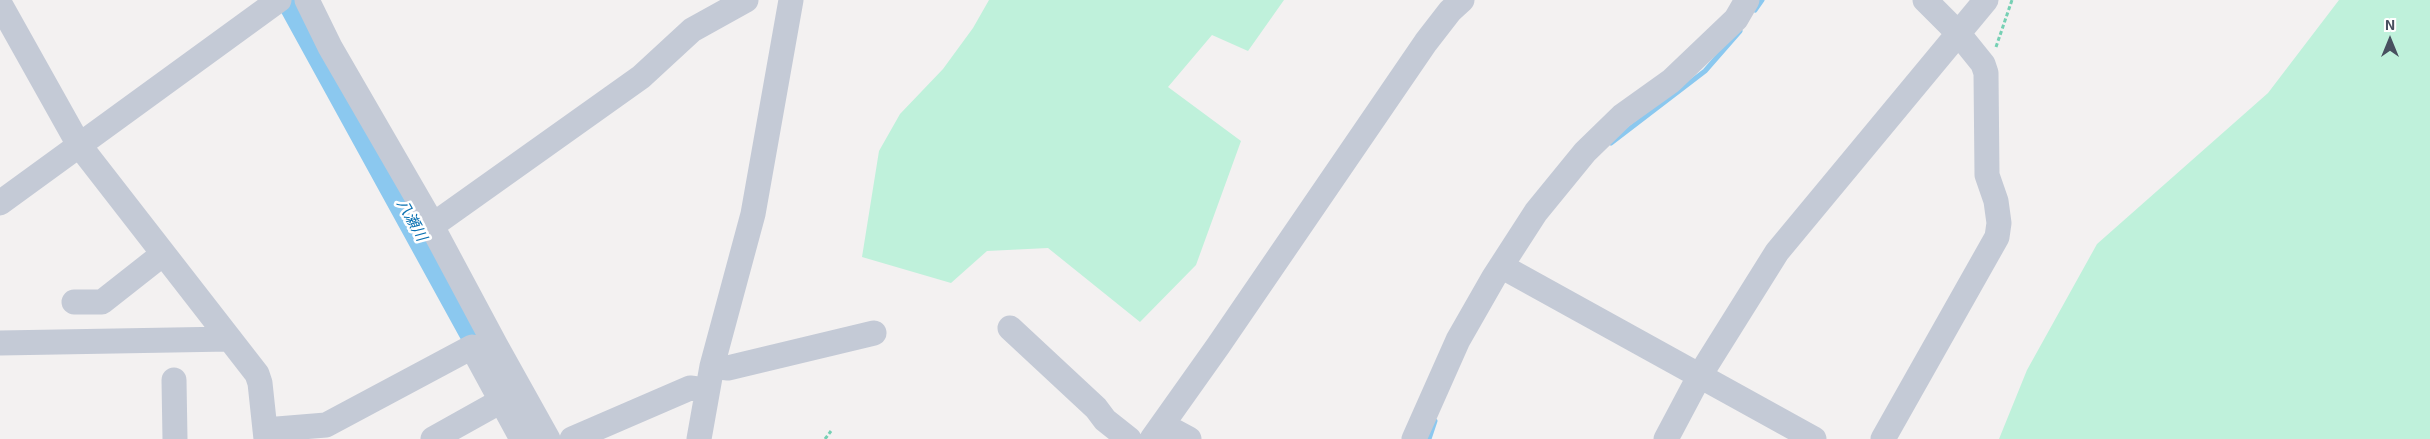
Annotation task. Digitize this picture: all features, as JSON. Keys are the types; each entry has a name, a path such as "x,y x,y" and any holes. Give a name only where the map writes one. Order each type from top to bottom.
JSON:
{"street":[{"path":"307,0 330,47 433,225 496,346 548,439"},
{"path":"433,225 641,77 692,30 746,0"},
{"path":"699,439 706,390 753,214 791,0"},
{"path":"1188,439 1157,432 1426,42 1450,11 1462,0"},
{"path":"1414,439 1458,340 1501,266 1536,212 1585,152 1622,116 1671,81 1736,19 1747,0"},
{"path":"1882,439 1997,237 1999,223 1996,200 1987,175 1986,73 1983,64 1958,33 1925,0"},
{"path":"1666,439 1700,375 1777,252 1986,0"},
{"path":"0,203 278,1"},
{"path":"0,4 78,145 257,374 260,383 266,434 326,425 472,347 522,439"},
{"path":"74,302 102,302 163,254"},
{"path":"1501,266 1814,439"},
{"path":"1010,328 1096,408 1105,420 1129,439"},
{"path":"712,366 728,368 874,333"},
{"path":"0,343 230,339"},
{"path":"174,380 174,439"},
{"path":"572,439 690,388 706,390"},
{"path":"433,439 501,401"}],"path":[{"path":"1986,73 2012,0"},
{"path":"825,439 831,431"}],"green space":[{"path":"989,0 1284,0 1248,51 1212,35 1168,87 1241,141 1196,265 1140,322 1048,248 987,251 951,283 862,257 879,151 900,114 943,69 973,28"},
{"path":"2339,0 2430,0 2430,439 1999,439 2027,370 2097,244 2268,93"}],"waterway":[{"name":"八瀬川","path":"292,0 497,373"},
{"path":"1755,10 1762,0"},
{"path":"1611,143 1705,71 1740,31"},
{"path":"1429,439 1435,421"}]}
